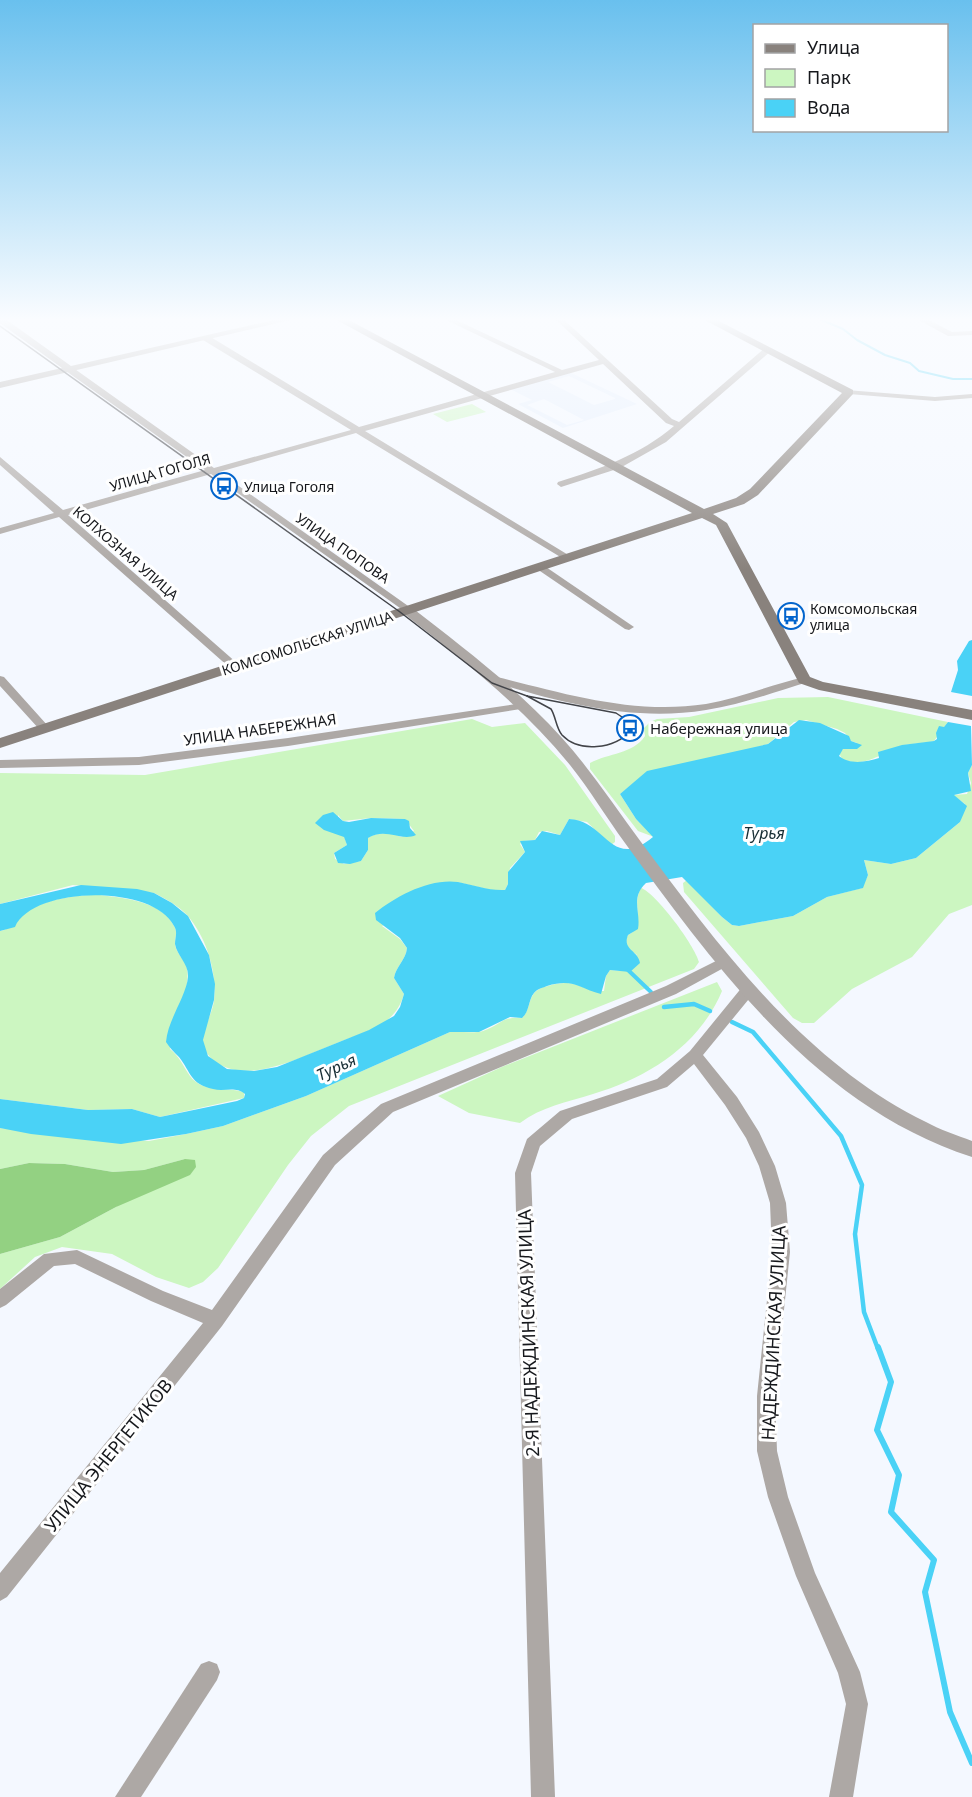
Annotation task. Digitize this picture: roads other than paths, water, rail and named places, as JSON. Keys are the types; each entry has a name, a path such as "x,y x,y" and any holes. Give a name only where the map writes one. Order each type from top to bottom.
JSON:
{"main road":[{"path":"495,402 707,513 721,523 804,680 819,686 972,715"},
{"name":"КОМСОМОЛЬСКАЯ УЛИЦА","path":"0,743 740,501 754,492 840,402"}],"street":[{"name":"УЛИЦА ПОПОВА","path":"115,402 407,610"},
{"path":"311,402 567,558"},
{"name":"УЛИЦА ГОГОЛЯ","path":"0,531 457,402"},
{"path":"648,402 669,421 679,425"},
{"path":"561,484 617,466 663,440 706,402"},
{"name":"КОЛХОЗНАЯ УЛИЦА","path":"0,460 234,666"},
{"path":"540,567 628,627"},
{"path":"407,610 497,680 575,761 630,839 724,962 748,990 798,1040 840,1077 892,1115 951,1143 972,1149"},
{"path":"0,679 44,728"},
{"path":"497,680 536,692 580,701 665,711 706,707 804,680"},
{"name":"УЛИЦА НАБЕРЕЖНАЯ","path":"0,764 139,761 288,742 522,706"},
{"name":"УЛИЦА ЭНЕРГЕТИКОВ","path":"0,1590 216,1320 329,1160 387,1108 671,990 724,962"},
{"name":"2-Я НАДЕЖДИНСКАЯ УЛИЦА","path":"543,1797 523,1173 533,1143 566,1115 662,1083 695,1055 748,990"},
{"name":"НАДЕЖДИНСКАЯ УЛИЦА","path":"695,1055 731,1101 753,1136 767,1166 778,1203 781,1252 766,1396 767,1451 778,1497 802,1565 849,1672 857,1704 841,1797"},
{"path":"0,1300 50,1259 77,1257 157,1296 216,1320"},
{"path":"128,1797 209,1672"}],"water":[{"path":"972,640 972,696 951,692 958,670 957,661 969,641"},
{"name":"Турья","path":"799,720 820,723 849,736 851,741 862,745 857,749 843,749 839,756 848,761 858,762 879,758 878,752 902,745 934,741 937,739 936,733 939,726 944,727 948,722 971,726 972,765 968,773 971,791 954,795 967,806 960,822 916,858 891,864 864,860 868,875 863,888 827,897 793,916 739,926 732,925 682,877 646,883 637,899 638,929 628,935 627,940 627,944 640,963 630,972 610,970 601,994 569,983 547,986 534,993 522,1018 510,1017 479,1032 450,1032 306,1096 223,1126 121,1144 31,1134 0,1128 0,1099 88,1110 132,1109 160,1117 237,1101 244,1098 245,1094 238,1090 217,1090 205,1087 195,1081 166,1042 167,1033 187,985 188,972 175,944 175,928 162,912 143,903 119,897 93,895 44,904 26,913 15,927 0,931 0,904 81,885 137,889 154,893 172,903 188,916 209,955 215,984 214,1000 203,1040 208,1056 227,1069 254,1071 277,1067 369,1030 394,1016 400,1007 404,994 394,978 407,948 400,938 376,920 375,913 383,907 414,890 447,881 505,890 508,884 508,872 525,852 520,841 535,840 542,831 560,835 569,819 582,821 618,847 627,849 639,846 653,837 636,819 620,794 647,771 768,744"},
{"path":"333,812 343,821 349,822 371,818 405,819 409,821 410,828 416,835 405,837 375,835 368,838 368,850 361,861 350,864 338,863 334,853 347,845 344,837 324,830 315,823 323,815"}],"waterway":[{"path":"628,970 651,992"},
{"path":"664,1007 694,1004 710,1011"},
{"path":"732,1022 753,1032 841,1136 862,1185 855,1234 864,1312 878,1349"},
{"path":"878,1347 891,1382 877,1430 899,1475 891,1512 934,1560 925,1592 950,1712 972,1763"}],"tram line":[{"path":"106,402 400,612 492,683 527,696"},
{"path":"527,696 616,713 628,721 630,731 615,742 606,745 587,746 569,741 558,729 551,709 527,696"}],"place":[{"name":"Улица Гоголя","path":"224,486"},
{"name":"Комсомольская улица","path":"791,616"},
{"name":"Набережная улица","path":"630,728"}]}
